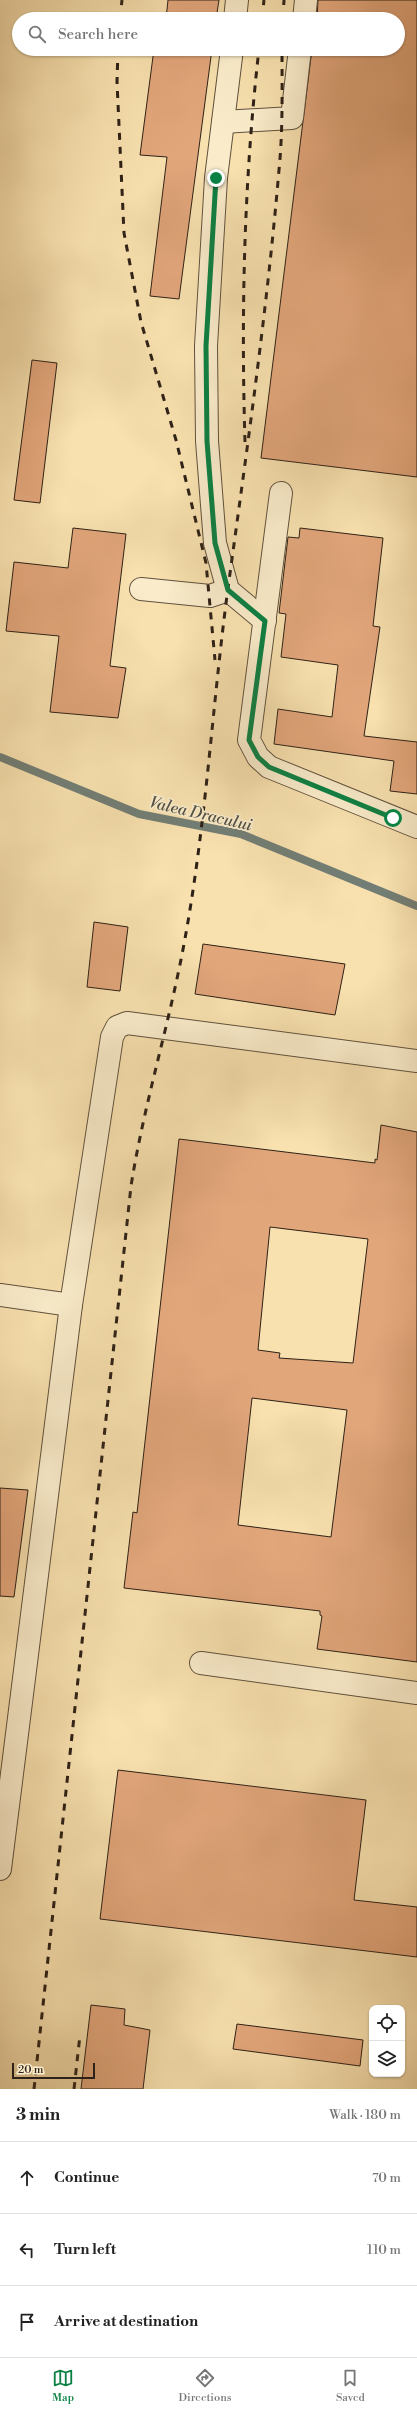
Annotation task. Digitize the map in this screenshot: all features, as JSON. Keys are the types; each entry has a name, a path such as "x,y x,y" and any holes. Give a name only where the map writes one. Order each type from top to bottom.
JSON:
{"lane":[{"path":"236,12 237,0"},
{"path":"305,12 306,0"},
{"path":"231,56 216,178 207,339 207,425 215,543 228,590 265,621"},
{"path":"223,122 292,118 299,56"},
{"path":"281,493 249,740 258,757 269,767 417,827"},
{"path":"141,589 210,596 228,590"},
{"path":"0,1869 71,1304 112,1037 117,1027 127,1022 417,1060"},
{"path":"0,1295 71,1304"},
{"path":"201,1663 417,1693"}],"building":[{"path":"168,0 219,0 217,12 167,12"},
{"path":"318,0 417,0 417,477 261,458 311,56 405,56 405,12 317,12"},
{"path":"153,56 211,56 179,299 150,296 167,157 140,155"},
{"path":"32,360 57,363 40,503 14,500"},
{"path":"73,528 126,534 110,666 126,668 118,718 50,712 59,636 6,631 14,562 68,568"},
{"path":"300,528 383,538 373,626 380,627 364,736 417,742 417,794 390,791 394,761 274,744 278,709 332,717 338,665 281,657 286,614 279,613 288,537 299,538"},
{"path":"94,922 128,927 120,991 87,987"},
{"path":"203,944 345,964 335,1015 195,994"},
{"path":"381,1125 417,1132 417,1662 317,1649 322,1616 320,1615 320,1611 124,1588 133,1512 137,1513 179,1139 375,1163 375,1159 377,1160","holes":["270,1227 368,1239 353,1363 279,1358 280,1353 258,1350","252,1398 347,1410 331,1537 238,1525"]},
{"path":"0,1488 28,1490 14,1597 0,1596"},
{"path":"118,1770 366,1800 354,1900 417,1907 417,1957 100,1919"},
{"path":"91,2005 125,2009 124,2025 150,2030 143,2089 81,2089"},
{"path":"237,2024 363,2040 360,2066 233,2049"}],"waterway":[{"name":"Valea Dracului","path":"0,757 139,814 241,834 417,906"}],"railway":[{"path":"121,12 122,0"},
{"path":"263,12 264,0"},
{"path":"283,12 284,0"},
{"path":"118,56 117,82 124,233 141,322 176,440 206,563 215,660"},
{"path":"245,442 243,344 245,246 250,147 258,56"},
{"path":"34,2089 131,1186 136,1155 178,974 192,900 222,633 263,327 280,155 282,56"},
{"path":"74,2089 80,2035"}],"route":[{"path":"216,178 206,346 207,441 215,543 228,590 265,621 249,740 258,757 269,767 393,818"}]}
